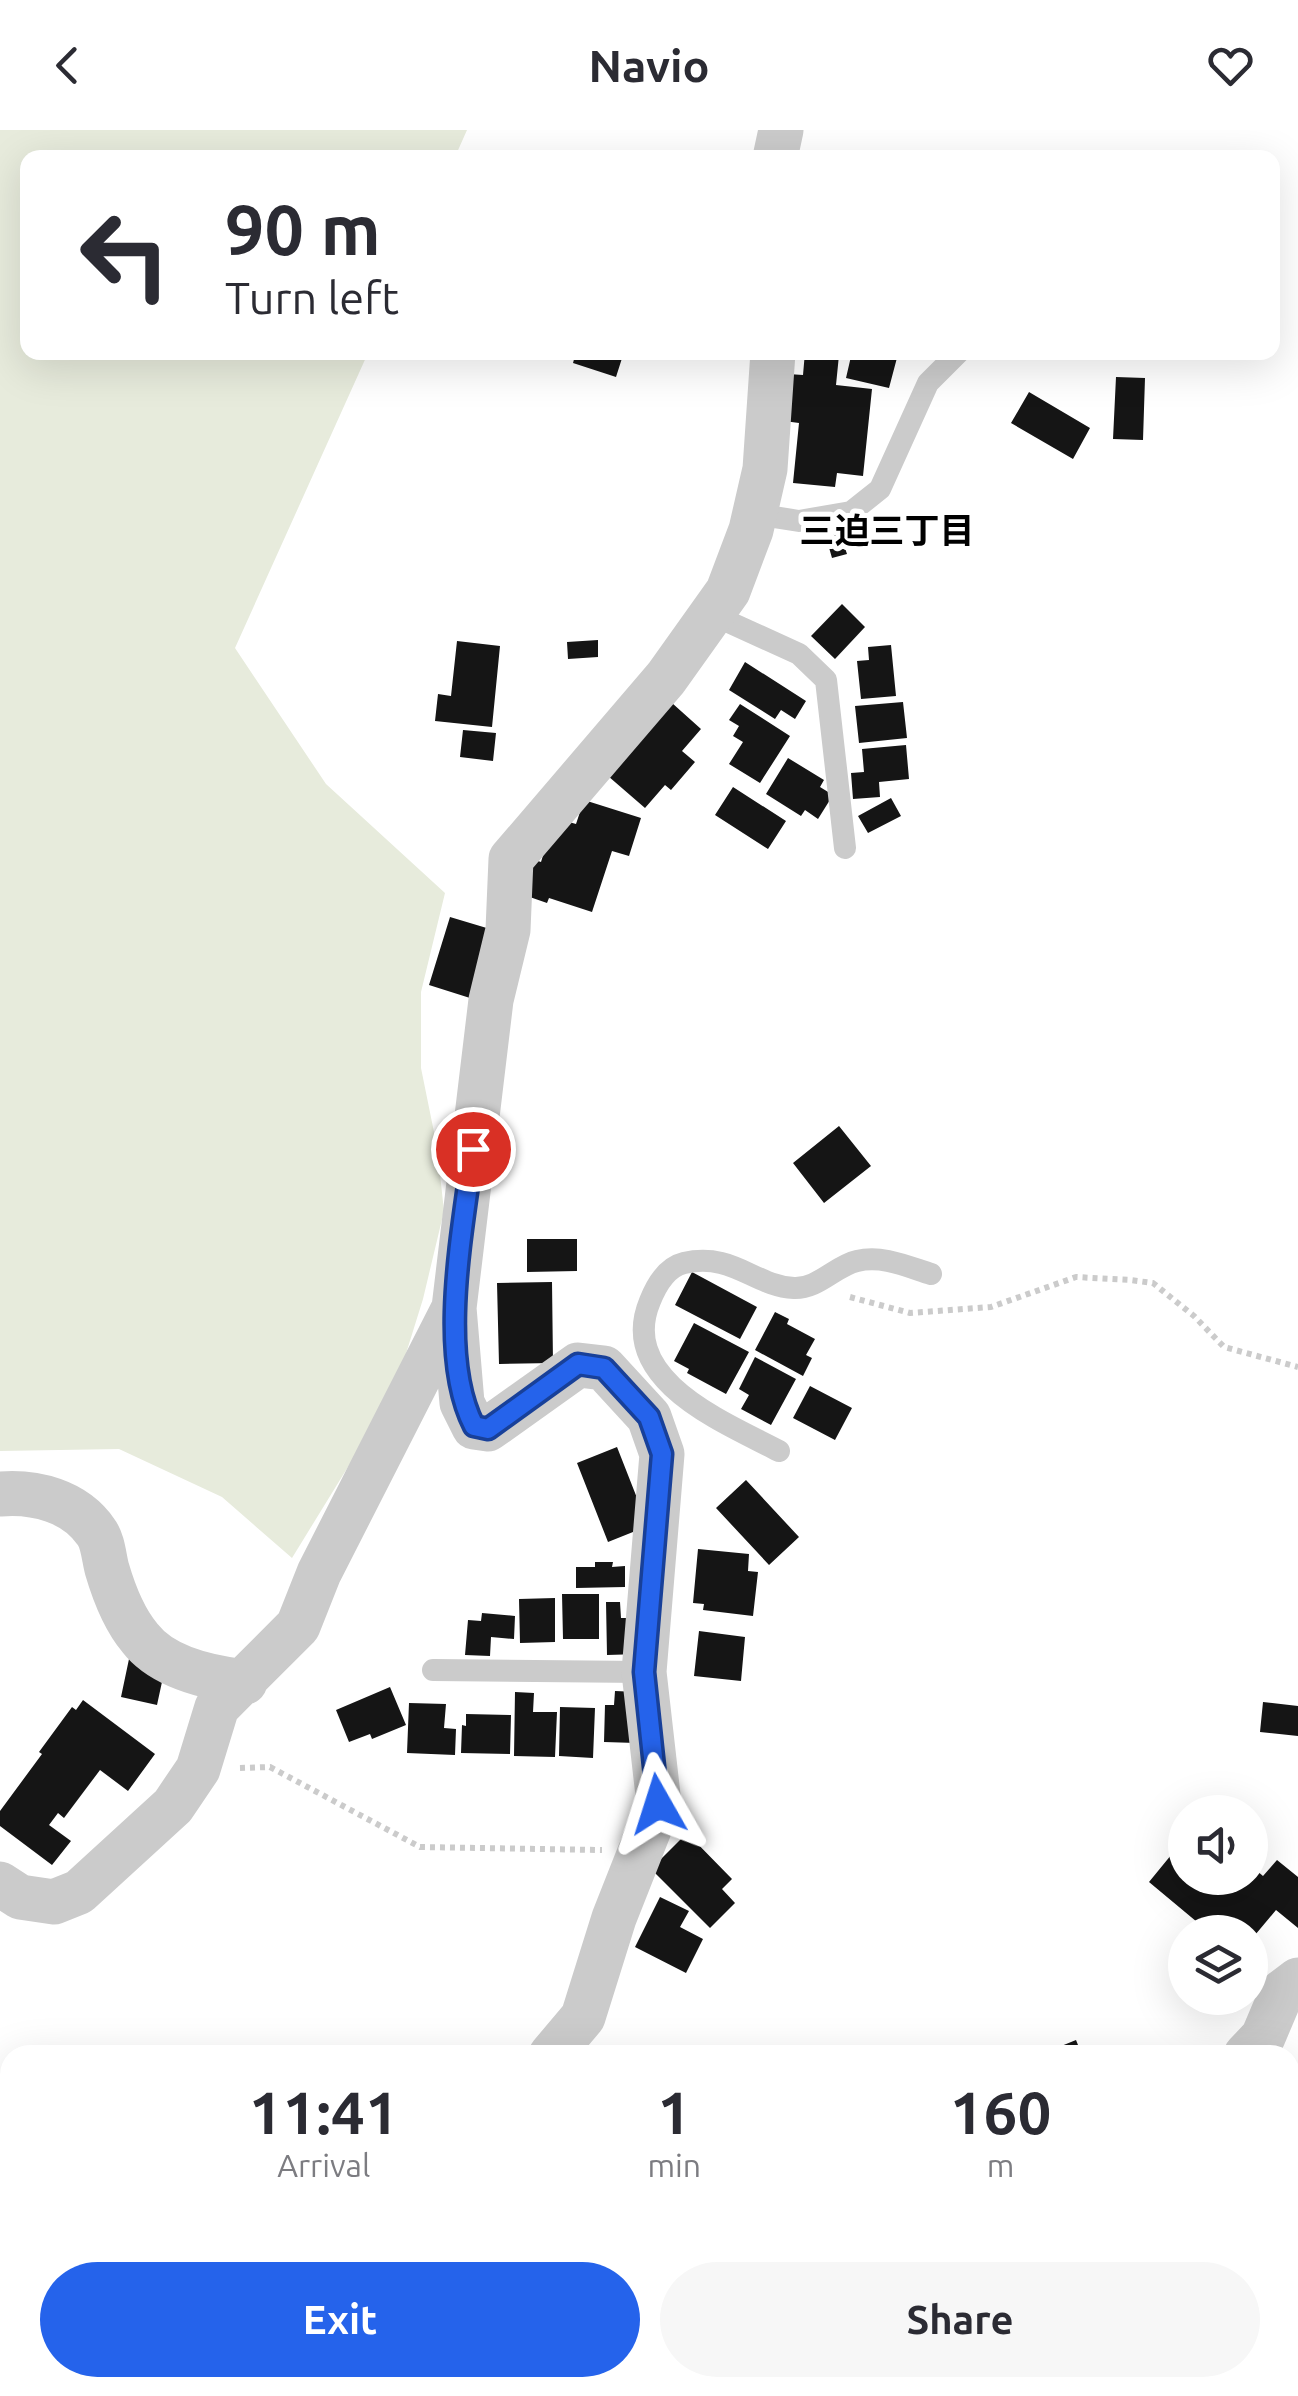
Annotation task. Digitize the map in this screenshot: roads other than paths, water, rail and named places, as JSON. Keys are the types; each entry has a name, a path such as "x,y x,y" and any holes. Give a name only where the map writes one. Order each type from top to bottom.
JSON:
{"street":[{"path":"559,2045 583,2017 614,1918 658,1804 644,1672 662,1454 649,1417 655,1397 604,1368 578,1364 488,1429 474,1426 462,1404 454,1308 491,1000 508,930 512,859 666,678 728,591 766,469 773,360"},
{"path":"0,1884 20,1897 54,1902 79,1892 173,1806 198,1769 218,1708 298,1626 320,1573 454,1308"},
{"path":"0,1494 22,1492 66,1503 97,1532 115,1595 141,1640 166,1660 216,1678 245,1682"},
{"path":"1255,2045 1263,2037 1282,1992 1298,1980"}],"lane":[{"path":"755,514 799,521 851,512 880,489 928,383 951,360"},
{"path":"711,614 800,654 826,680 845,848"},
{"path":"779,1451 718,1418 655,1397 643,1318 657,1283 681,1264 721,1260 749,1274 794,1288 818,1282 853,1262 881,1259 931,1274"},
{"path":"433,1670 644,1672"}],"district":[{"name":"三迫三丁目","path":"887,530"}]}
